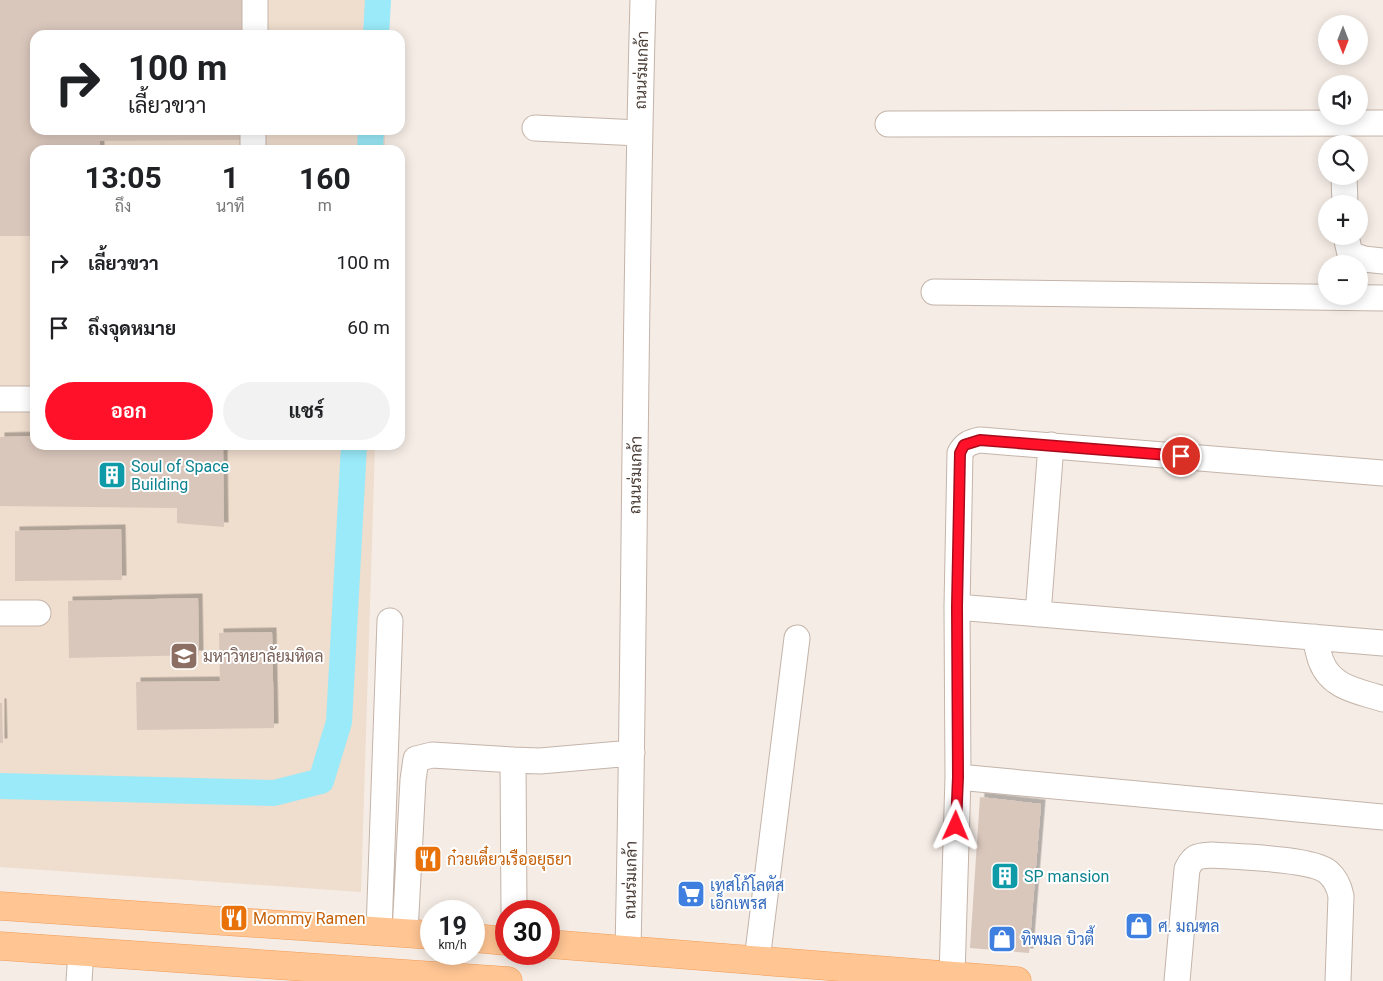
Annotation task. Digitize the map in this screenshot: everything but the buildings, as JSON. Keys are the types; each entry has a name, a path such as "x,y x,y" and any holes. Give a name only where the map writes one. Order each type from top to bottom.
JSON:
{"main road":[{"path":"0,906 405,933"},
{"path":"560,945 758,960 952,978 1017,981"},
{"path":"0,946 465,980 508,981"}],"street":[{"path":"255,0 255,30"},
{"name":"ถนนร่มเกล้า","path":"628,950 639,133 643,0"},
{"path":"888,124 1383,124"},
{"path":"535,128 639,133"},
{"path":"1348,245 1350,254 1364,259 1383,261"},
{"path":"934,292 1383,298"},
{"path":"0,399 30,399"},
{"path":"952,978 958,777 957,607 960,453 964,445 980,440 1383,473"},
{"path":"1038,614 1051,446"},
{"path":"957,607 1383,643"},
{"path":"0,613 38,613"},
{"path":"390,621 405,933"},
{"path":"1316,637 1321,661 1328,675 1342,686 1383,699"},
{"path":"758,960 797,638"},
{"path":"405,933 413,780 416,759 432,756 540,761 632,753"},
{"path":"513,760 514,900"},
{"path":"958,777 1383,817"},
{"path":"1177,981 1187,869 1192,860 1199,856 1212,856 1303,862 1327,871 1338,883 1341,896 1338,981"},
{"path":"79,981 81,951"}],"shaded area":[{"name":"มหาวิทยาลัยมหิดล","path":"0,0 390,0 388,30 30,30 30,135 385,135 385,145 30,145 30,450 375,450 361,892 0,867"}],"waterway":[{"path":"376,30 378,0"},
{"path":"370,145 371,135"},
{"path":"0,786 274,793 321,781 339,722 354,450"}],"place":[{"name":"Soul of Space Building","path":"112,475"},
{"name":"มหาวิทยาลัยมหิดล","path":"184,656"},
{"name":"ก๋วยเตี๋ยวเรืออยุธยา","path":"428,859"},
{"name":"SP mansion","path":"1005,876"},
{"name":"เทสโก้โลตัส เอ็กเพรส","path":"691,894"},
{"name":"Mommy Ramen","path":"234,918"},
{"name":"ศ. มณฑล","path":"1139,926"},
{"name":"ทิพมล บิวตี้","path":"1002,939"}],"route":[{"path":"956,826 958,777 957,588 960,453 964,445 971,441 980,440 1181,456"}]}
